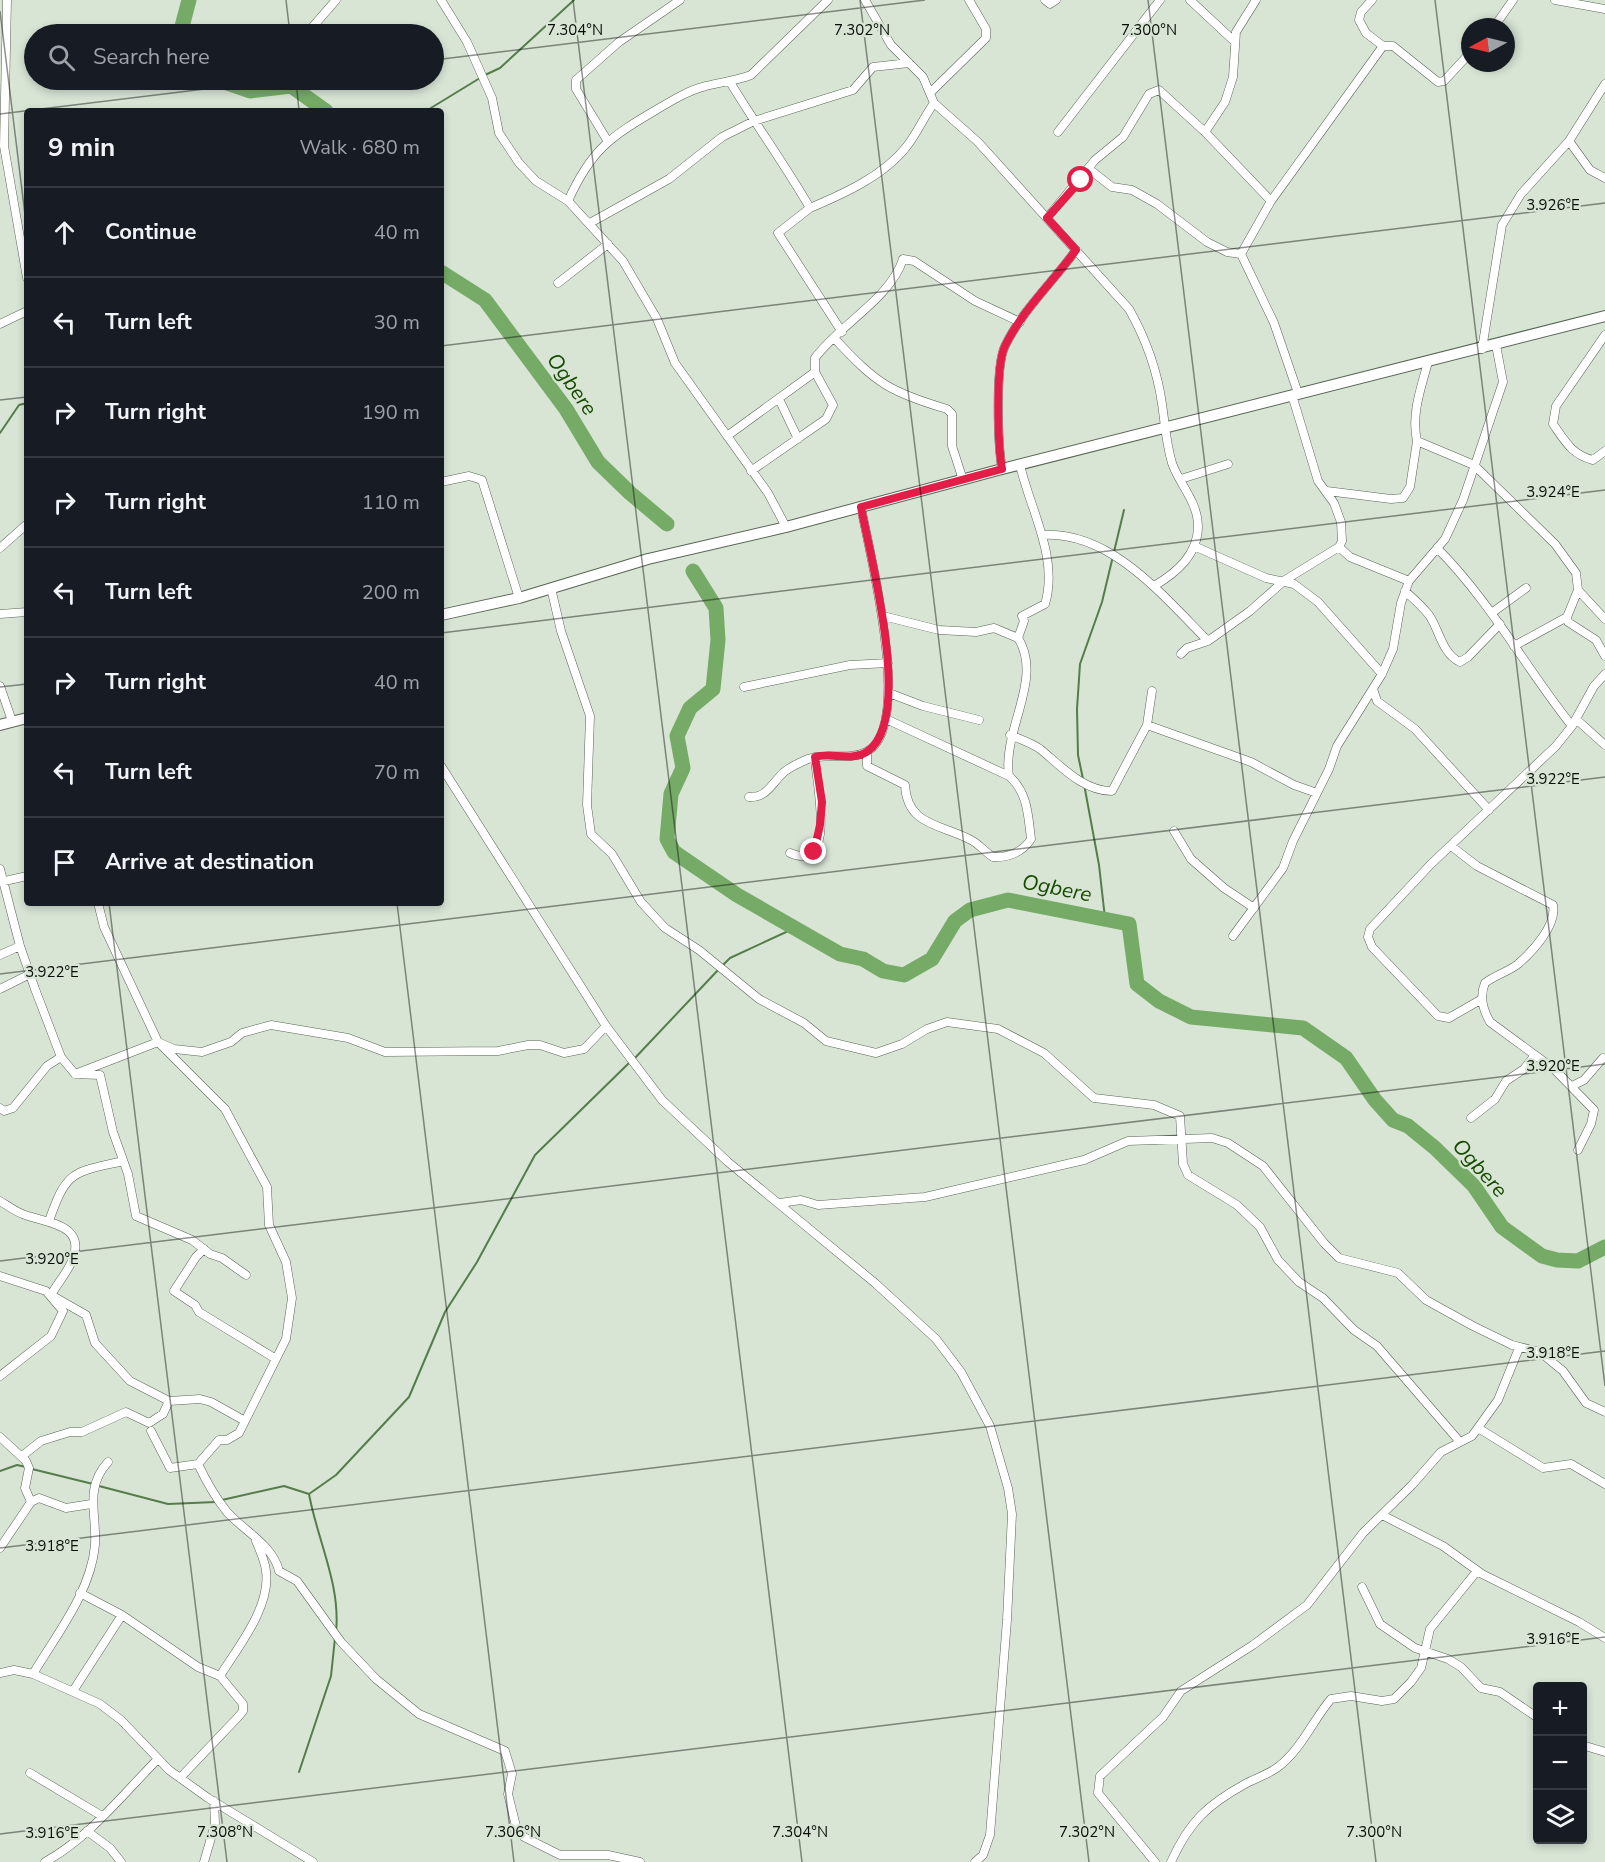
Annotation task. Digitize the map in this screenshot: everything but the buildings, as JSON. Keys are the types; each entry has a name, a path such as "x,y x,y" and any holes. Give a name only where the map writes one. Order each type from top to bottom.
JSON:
{"main road":[{"path":"444,614 519,598 648,559 786,527 1002,469 1605,316"},
{"path":"0,725 24,719"}],"street":[{"path":"7,0 4,146 24,261"},
{"path":"315,24 336,0"},
{"path":"441,0 467,42 492,98 499,133 519,163 536,181 568,201 608,244 640,285 675,363 768,493 786,527"},
{"path":"607,140 576,89 576,80 619,42 680,0"},
{"path":"568,201 578,179 607,140 673,100 705,86 730,82 759,69 774,50 828,0"},
{"path":"865,0 891,45 923,77 934,103 978,142 1076,250 1129,309 1146,339 1156,374 1163,429 1173,466 1193,503 1198,525 1194,546 1174,574 1154,586"},
{"path":"931,92 986,38 986,30 969,0"},
{"path":"1045,0 1050,4 1056,0"},
{"path":"1058,132 1160,0"},
{"path":"1190,0 1235,42"},
{"path":"1205,132 1225,102 1233,77 1236,32 1256,0"},
{"path":"1372,0 1361,12 1359,20 1366,33 1383,46 1393,46 1438,82 1444,81 1461,63"},
{"path":"1501,18 1514,0"},
{"path":"1555,0 1605,9"},
{"path":"1241,254 1271,201 1383,46"},
{"path":"590,224 669,179 722,137 754,121 853,90 873,67 909,63"},
{"path":"730,82 780,157 810,208"},
{"path":"1482,349 1502,225 1521,194 1569,141 1605,84"},
{"path":"1047,218 1089,169 1123,137 1149,94 1159,90 1205,132 1271,201"},
{"path":"842,332 778,233 810,208 834,198 888,166 907,146 934,103"},
{"path":"1569,141 1590,170 1605,178"},
{"path":"1089,169 1112,187 1132,190 1156,204 1207,242 1227,252 1241,254"},
{"path":"558,283 608,244"},
{"path":"1002,469 1002,355 1020,322 1047,283 1076,250"},
{"path":"1181,654 1187,648 1208,641 1250,611 1285,580 1339,548 1342,541 1341,522 1327,491 1318,481 1274,323 1241,254"},
{"path":"751,471 826,419 833,405 815,372 815,358 886,286 903,259 908,258 975,301 1020,322"},
{"path":"0,324 24,312"},
{"path":"1605,335 1556,406 1553,424 1570,450 1593,460 1605,452"},
{"path":"835,339 866,372 892,391 947,409 952,414 952,446 963,480"},
{"path":"1233,936 1283,868 1336,746 1382,674 1393,649 1409,581 1445,539 1463,500 1503,382 1496,345"},
{"path":"1327,491 1391,499 1403,498 1410,487 1417,441 1414,429 1417,401 1428,362"},
{"path":"727,436 779,399 785,391 815,372"},
{"path":"779,399 798,439"},
{"path":"1417,441 1474,465 1555,544 1576,573 1578,590 1567,617 1514,646"},
{"path":"1180,479 1228,464"},
{"path":"1009,776 1007,765 1010,735 1027,672 1027,657 1018,638 1022,616 1041,608 1047,596 1049,583 1043,535 1025,490 1020,465"},
{"path":"444,482 469,476 482,480 519,598"},
{"path":"749,797 758,797 767,792 786,771 815,757 822,755 843,757 867,752 882,736 889,693 888,663 883,616 861,507"},
{"path":"0,548 24,527"},
{"path":"1043,535 1074,536 1128,566 1154,586 1208,641"},
{"path":"1194,546 1266,578 1285,580 1318,602 1382,674"},
{"path":"1339,548 1350,557 1409,581"},
{"path":"1437,548 1465,576 1493,612 1514,646 1574,722 1605,746"},
{"path":"551,588 561,631 590,716 587,805 591,834 612,854 641,902 665,928 699,950 759,999 784,1011 826,1041 876,1053 902,1044 927,1029 947,1022 998,1029 1044,1053 1094,1098 1154,1105 1179,1116 1183,1164 1188,1175 1237,1205 1260,1227 1278,1260 1299,1282 1323,1298 1354,1330 1377,1346 1460,1442"},
{"path":"1493,612 1526,588"},
{"path":"1578,590 1605,619"},
{"path":"1405,591 1430,617 1441,640 1460,662 1468,657 1500,624"},
{"path":"0,614 24,612"},
{"path":"883,616 939,630 976,632 994,627 1018,638"},
{"path":"1567,617 1569,622 1596,640 1605,656"},
{"path":"744,687 849,665 888,663"},
{"path":"1482,999 1449,1018 1438,1017 1372,947 1368,937 1370,929 1451,846 1556,746 1574,722 1594,686 1605,674"},
{"path":"0,686 12,722"},
{"path":"1373,689 1377,701 1416,729 1489,810"},
{"path":"1010,735 1038,748 1061,769 1101,791 1112,791 1147,725 1152,692"},
{"path":"889,693 924,706 979,720"},
{"path":"867,752 867,766 905,785 906,799 920,818 974,841 993,857 1010,856 1031,839 1027,801 1017,783 1009,776 886,719"},
{"path":"1147,725 1251,762 1294,785 1317,793"},
{"path":"790,853 805,857 814,852 822,802 815,757"},
{"path":"444,771 606,1026 662,1100 728,1162 876,1282 936,1339 961,1372 990,1426 1008,1488 1012,1514 1007,1620 990,1835 983,1855 975,1862"},
{"path":"1174,831 1191,859 1224,888 1254,908"},
{"path":"1451,846 1477,866 1552,904 1554,912 1549,927 1516,965 1485,983 1482,999 1484,1011 1491,1022 1535,1055 1587,1101 1594,1115 1578,1150"},
{"path":"0,869 1,881 20,946 61,1057 75,1074 100,1075 136,1216 192,1240 204,1249 222,1257 246,1275"},
{"path":"1,881 24,877"},
{"path":"99,906 104,927 158,1042 225,1109 267,1187 268,1225 286,1262 292,1298 286,1339 235,1436 219,1440 198,1464 170,1468 151,1431"},
{"path":"0,955 20,946"},
{"path":"0,989 30,974"},
{"path":"75,1074 158,1042 174,1049 202,1052 231,1042 242,1033 271,1025 348,1038 385,1052 498,1052 528,1045 540,1045 564,1053 584,1048 606,1026"},
{"path":"1471,1118 1495,1099 1506,1081 1524,1069 1535,1055"},
{"path":"0,1108 4,1111 13,1108 47,1066 61,1057"},
{"path":"1572,1086 1584,1080 1603,1058"},
{"path":"780,1203 801,1200 810,1205 831,1202 865,1203 925,1197 1084,1160 1128,1142 1180,1137 1212,1138 1228,1143 1263,1166 1298,1207 1324,1243 1339,1258 1398,1273 1426,1300 1519,1348 1540,1352 1563,1371 1586,1403 1605,1412"},
{"path":"49,1221 58,1192 68,1179 84,1171 123,1161"},
{"path":"0,1201 24,1215 65,1227 71,1234 75,1252 71,1263 51,1295"},
{"path":"204,1249 196,1257 174,1291 195,1305 199,1312 276,1359"},
{"path":"0,1276 28,1284 86,1315 92,1337 112,1359 121,1374 150,1393 169,1401 200,1399 222,1407 244,1420"},
{"path":"0,1376 51,1336 63,1311 51,1295"},
{"path":"1155,1862 1098,1793 1100,1776 1163,1717 1181,1691 1253,1645 1307,1605 1363,1533 1441,1452 1472,1436 1498,1400 1519,1348"},
{"path":"22,1456 41,1441 70,1432 82,1432 126,1412 149,1423 163,1414 169,1401"},
{"path":"1478,1428 1543,1468 1571,1464 1605,1484"},
{"path":"0,1437 22,1456 29,1468 25,1488 31,1502"},
{"path":"33,1674 80,1593 95,1545 92,1504 96,1478 108,1462"},
{"path":"198,1464 207,1483 228,1512 273,1556 279,1571 297,1581 341,1642 376,1679 419,1714 505,1751 512,1774 508,1794 516,1826 524,1837 560,1855 609,1854 640,1862"},
{"path":"0,1548 31,1502 43,1498 72,1508 92,1504"},
{"path":"1382,1515 1443,1546 1478,1571 1579,1622 1605,1638"},
{"path":"220,1676 259,1608 266,1588 266,1572 255,1538"},
{"path":"1171,1862 1184,1834 1197,1817 1215,1802 1279,1766 1307,1731 1315,1725 1331,1699 1351,1696 1382,1701 1394,1699 1421,1668 1430,1629 1478,1571"},
{"path":"1362,1587 1380,1624 1402,1640 1425,1652 1448,1659 1461,1667 1481,1688 1500,1692 1533,1715"},
{"path":"80,1593 122,1615 198,1668 220,1676 243,1704 243,1711 180,1778"},
{"path":"73,1691 122,1615"},
{"path":"0,1673 14,1670 33,1674 100,1704 121,1720 158,1759 180,1778 313,1862"},
{"path":"1587,1747 1605,1752"},
{"path":"45,1862 64,1851 87,1831 158,1759"},
{"path":"30,1773 102,1816"},
{"path":"204,1862 215,1824 214,1801"},
{"path":"87,1831 110,1848 121,1862"}],"waterway":[{"name":"Ogbere","path":"183,24 189,0"},
{"path":"485,75 500,68 574,0"},
{"path":"431,108 480,78"},
{"name":"Ogbere","path":"247,90 258,90"},
{"name":"Ogbere","path":"297,90 322,108"},
{"name":"Ogbere","path":"444,274 485,300 566,409 598,462 667,524"},
{"path":"0,433 19,405 24,404"},
{"path":"1083,779 1078,755 1077,709 1080,664 1102,602 1124,510"},
{"name":"Ogbere","path":"693,571 716,608 718,640 713,689 690,708 677,736 683,768 671,794 667,839 674,852 737,895 840,954 863,959 883,971 904,975 932,959 955,921 970,910 1008,900 1129,924 1137,984 1159,1001 1191,1017 1303,1028 1346,1058 1375,1100 1393,1120 1408,1126 1435,1148 1474,1186 1502,1227 1542,1256 1557,1260 1578,1261 1605,1247"},
{"path":"1084,784 1099,865 1105,918"},
{"path":"723,965 730,958 797,927"},
{"path":"634,1059 719,969"},
{"path":"309,1494 336,1475 409,1397 445,1312 477,1262 535,1155 630,1062"},
{"path":"0,1471 17,1465 26,1467"},
{"path":"32,1469 93,1484"},
{"path":"99,1486 168,1504 216,1502"},
{"path":"222,1500 284,1486 309,1494"},
{"path":"309,1494 332,1580 337,1614 336,1632"},
{"path":"299,1772 331,1676 335,1638"}],"route":[{"path":"814,852 822,813 815,757 822,755 843,757 867,752 882,736 886,719 889,693 883,616 861,507 1002,469 1000,403 1002,355 1020,322 1047,283 1063,268 1076,250 1047,218 1081,180"}]}
